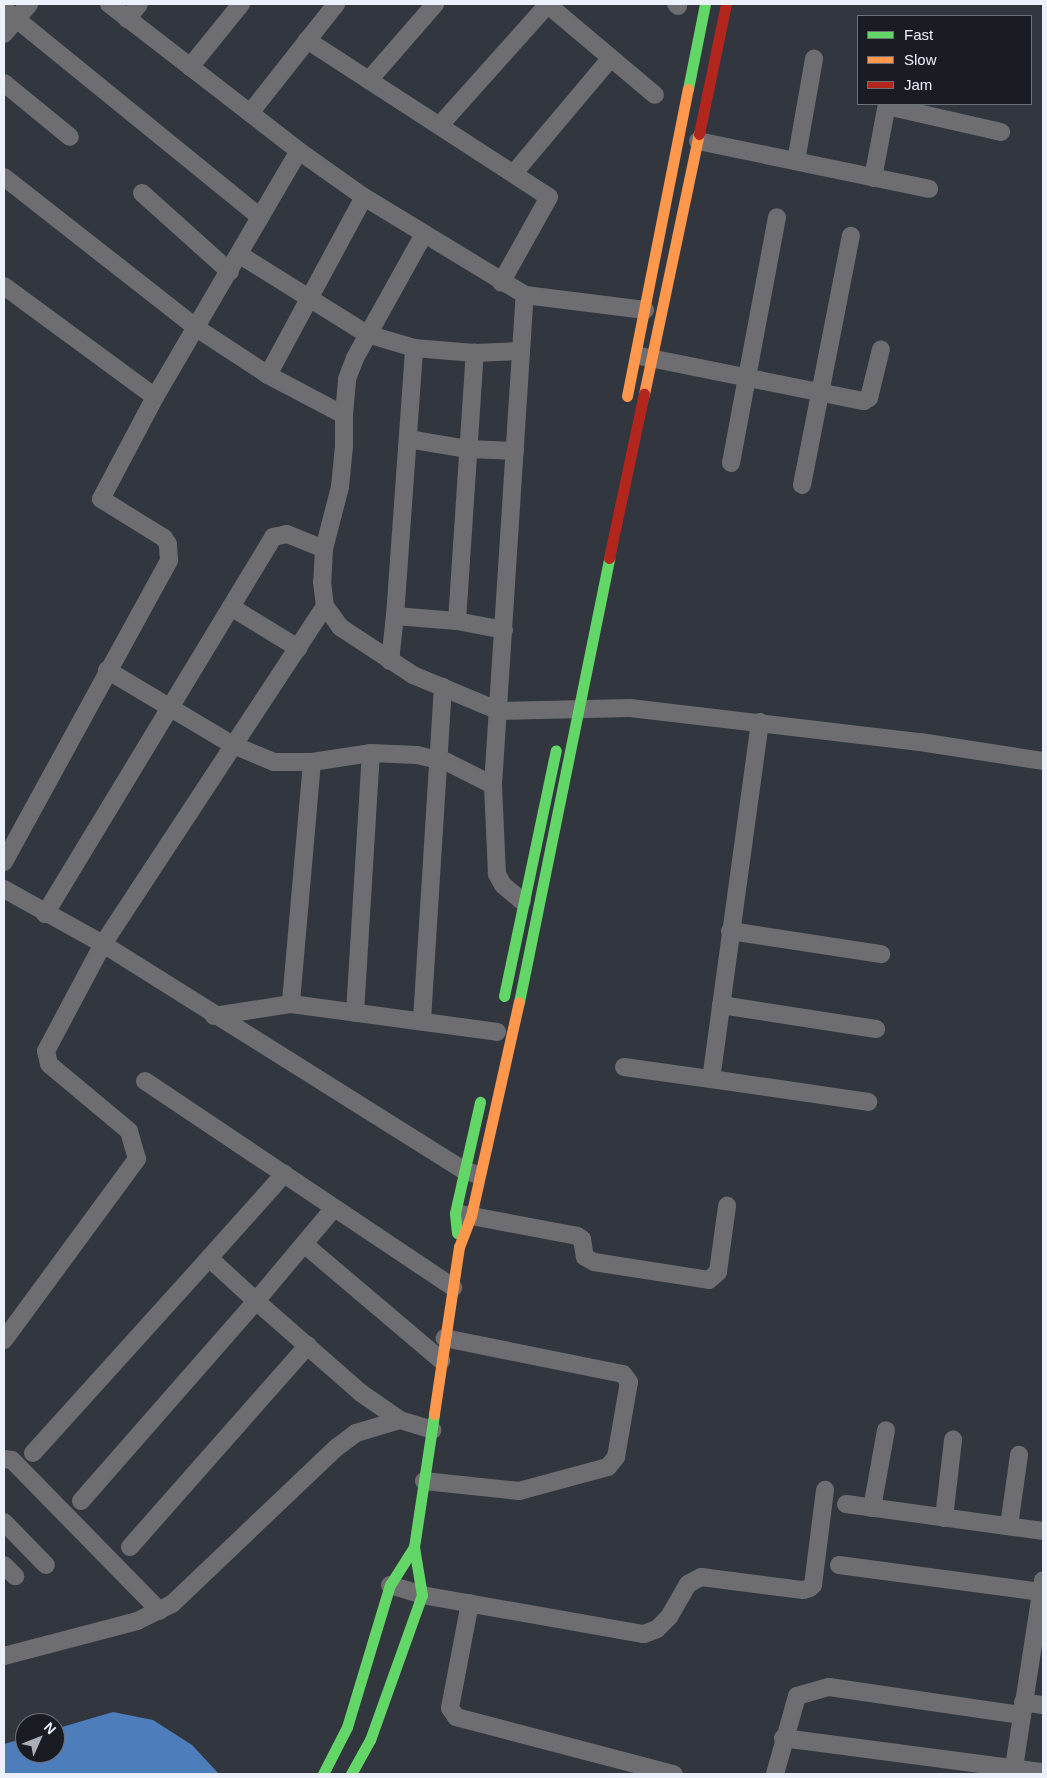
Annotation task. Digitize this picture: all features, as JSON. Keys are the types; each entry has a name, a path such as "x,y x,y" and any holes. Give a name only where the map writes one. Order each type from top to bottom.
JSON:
{"street":[{"path":"4,34 10,14 29,4"},
{"path":"109,4 299,151 364,197 500,282 525,296 645,310"},
{"path":"127,19 139,4"},
{"path":"190,67 241,4"},
{"path":"250,113 336,4"},
{"path":"369,80 435,4"},
{"path":"440,125 548,4 655,95"},
{"path":"463,1214 480,1176 569,709 630,453 644,357 645,310 706,4"},
{"path":"624,413 644,357 698,141 726,4"},
{"path":"10,14 260,217"},
{"path":"307,40 547,194 550,200 500,282"},
{"path":"514,173 611,58"},
{"path":"796,161 814,59"},
{"path":"4,82 70,136"},
{"path":"873,178 887,105 1001,132"},
{"path":"698,141 929,189"},
{"path":"4,862 168,560 168,544 164,538 101,499 155,397 198,329 299,151"},
{"path":"4,177 198,329 268,375 344,415"},
{"path":"142,194 230,272"},
{"path":"268,375 364,197"},
{"path":"731,463 749,380 777,217"},
{"path":"424,234 367,334 347,379 340,487 324,549 322,582 325,606 340,628 390,661 443,687 499,711 630,708 760,722 1043,761"},
{"path":"802,485 851,236"},
{"path":"240,255 367,334 414,348 475,353 521,351"},
{"path":"4,286 155,397"},
{"path":"522,901 503,886 498,874 493,785 525,296"},
{"path":"390,661 395,616 414,348"},
{"path":"644,357 749,380 867,400 880,349"},
{"path":"456,621 475,353"},
{"path":"408,439 468,449 515,451"},
{"path":"45,914 273,537 287,534 324,549"},
{"path":"4,1340 137,1159 129,1131 49,1064 46,1058 46,1050 58,1023 103,944 325,606"},
{"path":"231,607 298,648"},
{"path":"395,616 456,621 504,630"},
{"path":"107,670 233,745 274,762 312,762 371,753 417,755 436,760 493,785"},
{"path":"422,1020 436,760 443,687"},
{"path":"710,1079 760,722"},
{"path":"214,1016 292,1004 355,1013 498,1027 522,901 558,738"},
{"path":"355,1013 371,753"},
{"path":"292,1004 312,762"},
{"path":"4,889 45,914 103,944 214,1016 463,1170 480,1176"},
{"path":"730,931 881,954"},
{"path":"721,1005 876,1029"},
{"path":"624,1067 868,1102"},
{"path":"145,1081 453,1287"},
{"path":"350,1774 370,1740 422,1594 414,1547 459,1247 463,1214 463,1170 483,1087"},
{"path":"33,1453 284,1174"},
{"path":"463,1214 577,1236 582,1239 585,1257 594,1262 709,1280 718,1272 727,1206"},
{"path":"81,1501 256,1301 334,1208"},
{"path":"304,1244 441,1360"},
{"path":"210,1258 361,1393 400,1420 433,1430"},
{"path":"424,1481 519,1491 608,1467 616,1457 629,1382 623,1374 445,1338"},
{"path":"130,1547 308,1346"},
{"path":"4,1656 137,1621 172,1604 336,1448 356,1433 400,1420"},
{"path":"872,1508 886,1430"},
{"path":"944,1518 954,1440"},
{"path":"1009,1526 1019,1455"},
{"path":"4,1459 12,1460 160,1611"},
{"path":"390,1585 422,1594 644,1634 657,1628 669,1617 688,1584 701,1577 803,1590 810,1588 813,1585 825,1490"},
{"path":"846,1504 1043,1530"},
{"path":"4,1522 46,1565"},
{"path":"323,1774 347,1727 390,1585 414,1547"},
{"path":"839,1565 1042,1586 1013,1772"},
{"path":"470,1603 450,1708 456,1717 674,1774"},
{"path":"775,1774 783,1738 797,1696 829,1687 1022,1708 1043,1705"},
{"path":"783,1738 1013,1772 1043,1772"}],"water":[{"path":"113,1712 153,1720 192,1745 219,1774 4,1774 4,1744 15,1741 15,1763 65,1763 65,1726"}],"traffic: fast":[{"path":"688,89 705,4"},
{"path":"519,1002 609,558"},
{"path":"504,996 556,750"},
{"path":"457,1233 455,1213 480,1102"},
{"path":"351,1774 370,1740 422,1595 414,1547 434,1414"},
{"path":"323,1774 347,1727 390,1585 414,1547"}],"traffic: slow":[{"path":"627,396 688,89"},
{"path":"644,394 699,134"},
{"path":"434,1414 459,1247 471,1216 519,1002"}],"traffic: jam":[{"path":"699,134 726,4"},
{"path":"609,558 644,394"}]}
